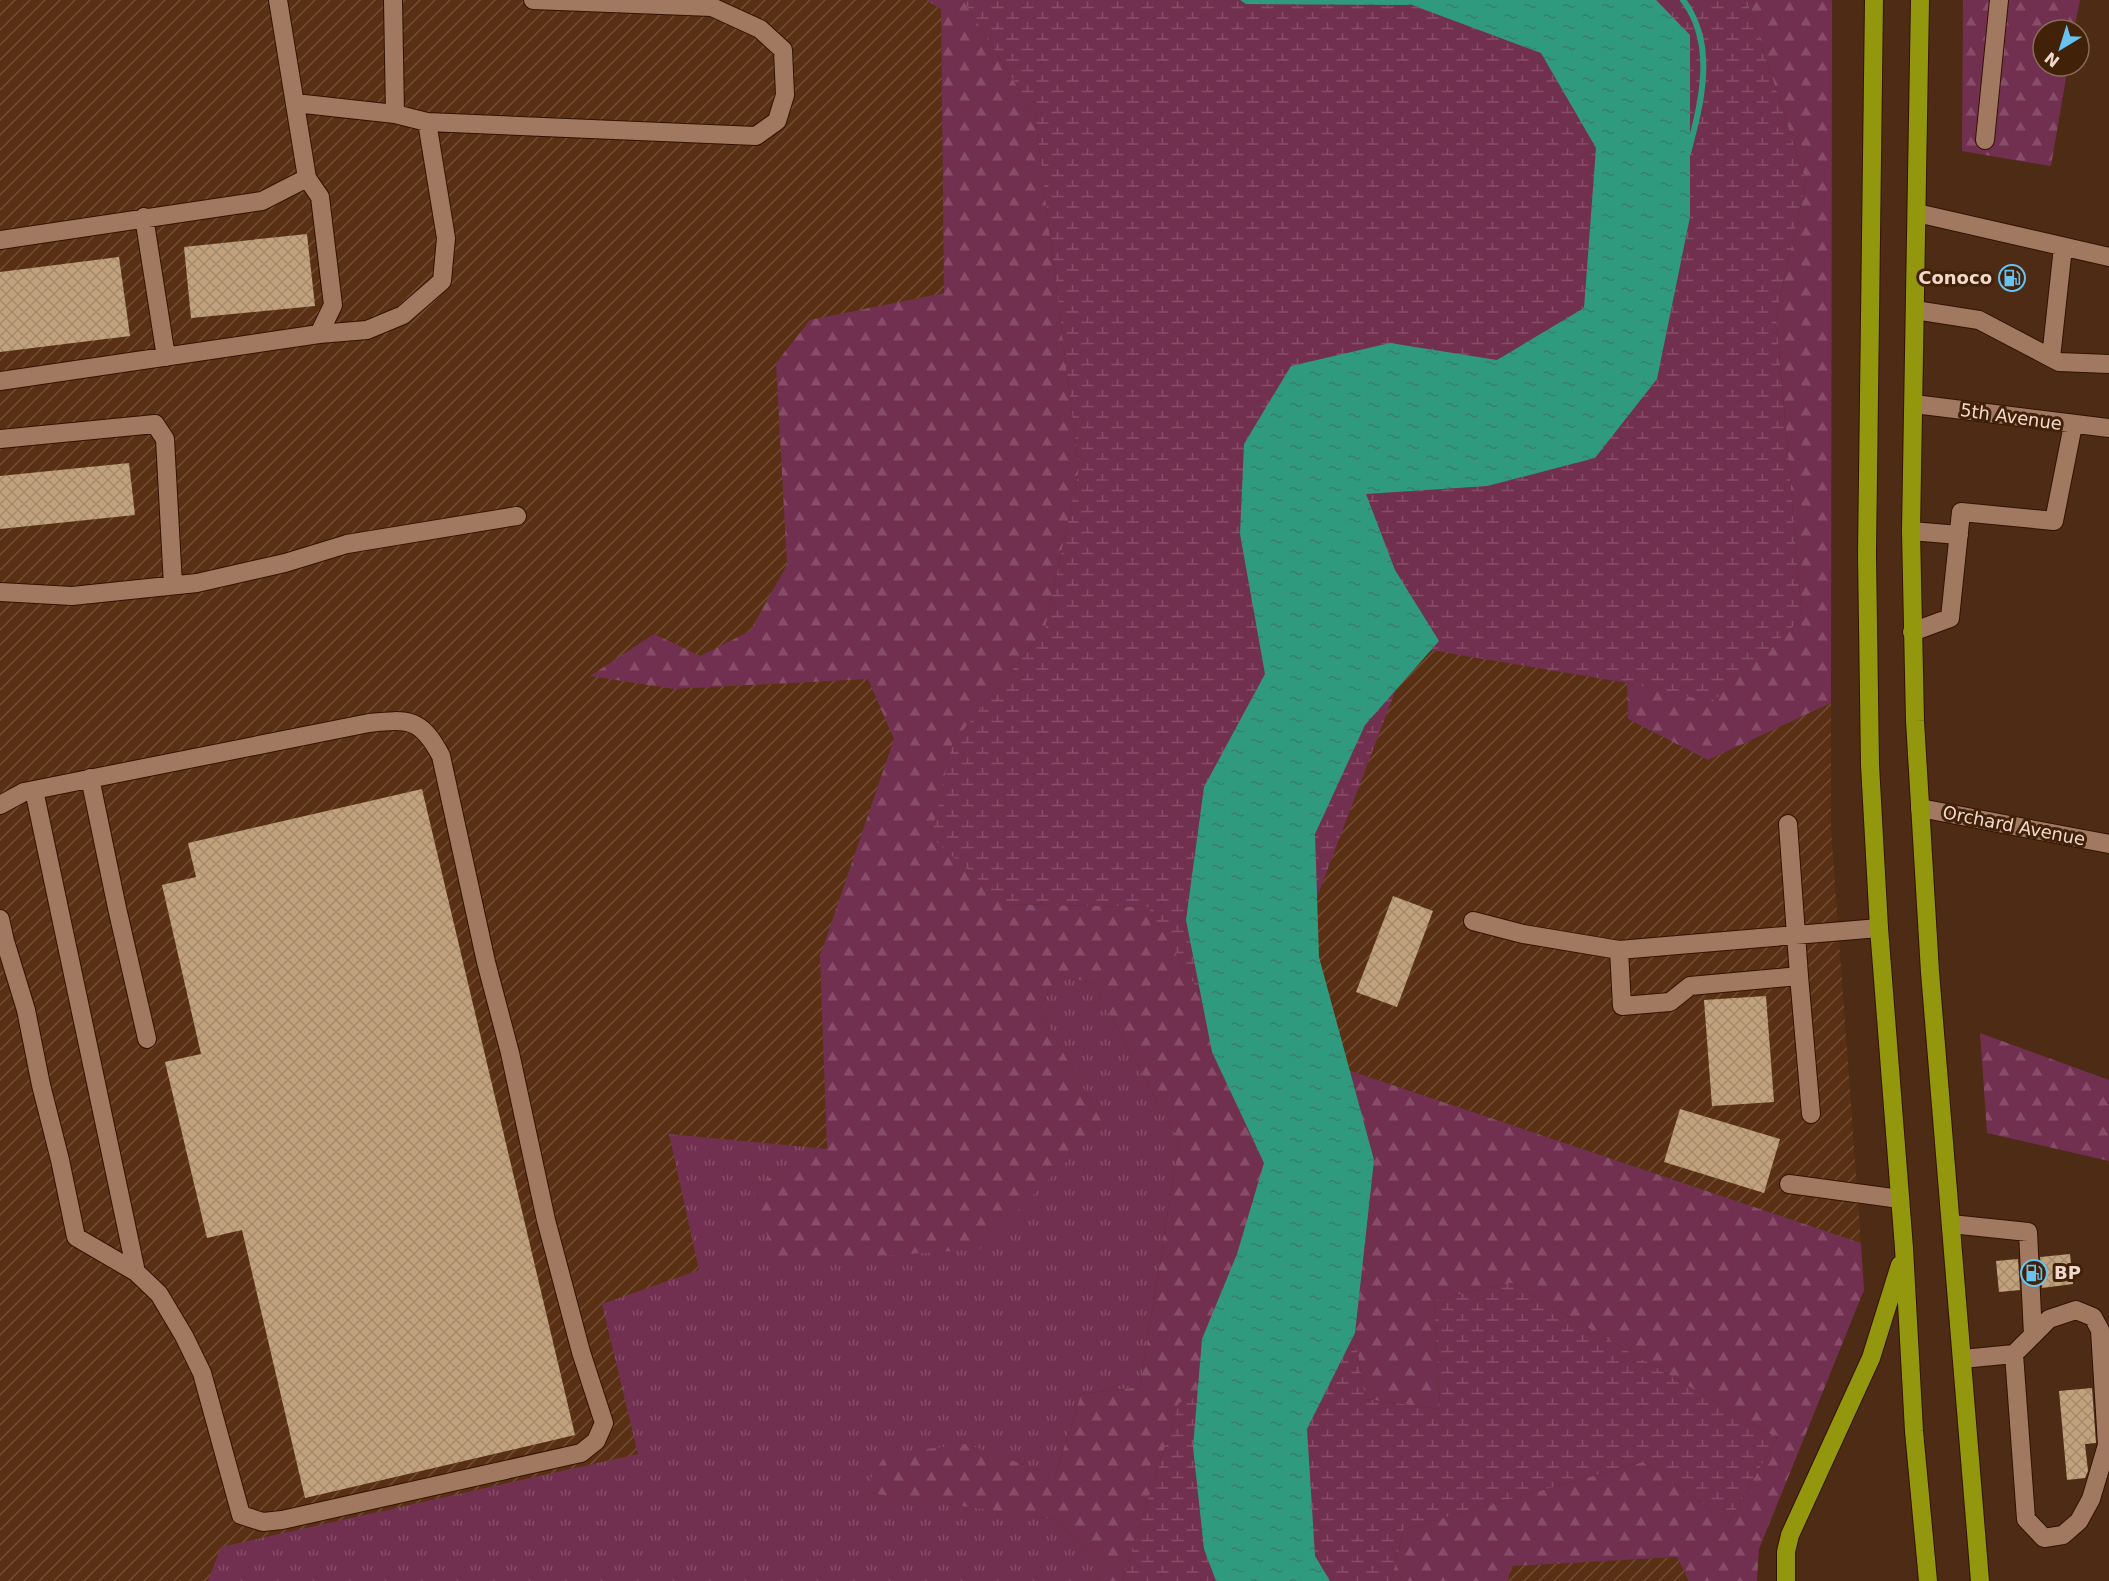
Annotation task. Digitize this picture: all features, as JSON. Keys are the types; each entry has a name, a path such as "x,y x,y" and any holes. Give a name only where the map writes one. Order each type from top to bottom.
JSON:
{"highway":[{"path":"1874,0 1866,626 1873,839 1904,1248 1914,1431 1928,1581"},
{"path":"1920,0 1911,531 1912,632 1928,948 1980,1581"},
{"path":"1786,1581 1786,1552 1790,1535 1871,1358 1904,1248"}],"street":[{"path":"278,0 307,178 320,197 333,305 319,334"},
{"path":"393,0 395,114"},
{"path":"295,103 395,114 427,122 756,136 777,121 785,95 783,50 760,29 712,7 533,0"},
{"path":"1984,140 2000,0"},
{"path":"0,381 319,334 367,330 403,315 442,281 446,238 427,122"},
{"path":"0,240 262,201 307,178"},
{"path":"1917,213 2109,257"},
{"path":"144,217 166,357"},
{"path":"2051,358 2063,247"},
{"path":"1916,310 1978,320 2059,362 2109,364"},
{"name":"5th Avenue","path":"1914,404 2109,428"},
{"path":"0,439 155,423 165,439 173,585"},
{"path":"1912,632 1950,618 1961,512 2054,521 2073,425"},
{"path":"0,592 72,596 197,583 285,563 347,544 517,516"},
{"path":"1911,531 1959,535"},
{"path":"0,805 24,792 369,723 395,720 413,723 430,736 441,756 546,1220 581,1352 604,1423 596,1442 581,1453 282,1520 263,1522 241,1515 202,1373 184,1336 159,1294 136,1272 76,1237 26,1010 0,918"},
{"path":"90,778 147,1039"},
{"path":"34,790 136,1272"},
{"name":"Orchard Avenue","path":"1920,808 2109,844"},
{"path":"1788,824 1798,976 1811,1114"},
{"path":"1473,921 1522,934 1619,950 1879,928"},
{"path":"1619,950 1622,1006 1670,1002 1690,986 1798,976"},
{"path":"1789,1184 1900,1199"},
{"path":"1951,1224 2028,1232 2033,1335"},
{"path":"1962,1359 2014,1354 2049,1319 2076,1310 2093,1317 2100,1330 2107,1446 2091,1499 2079,1521 2063,1535 2044,1538 2026,1519 2014,1354"}],"shaded area":[{"path":"0,0 926,0 941,8 943,189 1040,1581 0,1581"},
{"path":"1412,646 1627,683 1628,719 1708,760 1831,703 1831,830 1861,1243 1342,1068 1306,998 1313,908"},
{"path":"1677,1557 1689,1581 1507,1581 1513,1566"}],"green space":[{"path":"926,0 963,0 1035,115 1079,469 1045,630 952,744 1006,904 1148,907 1200,994 1342,1068 1861,1243 1864,1290 1759,1549 1757,1581 1689,1581 1677,1557 1513,1566 1507,1581 1391,1581 1404,1529 1643,1462 1729,1522 1777,1438 1511,1283 1434,1300 1440,1409 1365,1399 1355,1336 1306,1360 1179,1403 1122,1581 1097,1581 1107,1566 1053,1519 862,1492 886,1454 966,1444 1055,1476 1081,1394 1140,1387 1179,1142 1093,983 1058,975 1039,1009 1103,1124 980,1249 776,1263 752,1187 827,1148 820,956 894,739 868,679 674,689 590,676 654,634 700,656 750,631 787,565 776,363 810,320 944,293 941,9"},
{"path":"963,0 1747,0 1806,182 1776,315 1802,618 1712,702 1627,683 1412,647 1313,908 1307,998 1342,1068 1200,994 1148,907 1006,904 931,837 952,744 1045,630 1079,469 1035,115"},
{"path":"1747,0 1832,0 1831,703 1708,760 1628,719 1627,683 1712,701 1802,618 1776,315 1806,182"},
{"path":"1963,0 2080,0 2076,18 2031,18 2031,78 2066,78 2051,166 1962,151"},
{"path":"1058,975 1093,983 1179,1142 1140,1387 1081,1394 1055,1476 966,1444 863,1492 1053,1519 1107,1566 1097,1581 208,1581 221,1547 638,1454 602,1304 699,1270 669,1134 827,1149 752,1187 1103,1124 1039,1009"},
{"path":"1980,1033 2109,1080 2109,1161 1987,1133"},
{"path":"1511,1283 1777,1438 1729,1522 1643,1462 1404,1529 1391,1581 1122,1581 1179,1403 1306,1360 1311,1353 1355,1336 1365,1399 1440,1409 1434,1300"}],"water":[{"path":"1240,0 1656,0 1690,35 1690,217 1657,379 1595,458 1487,486 1366,494 1395,570 1439,641 1365,725 1315,834 1319,957 1374,1160 1355,1333 1307,1429 1315,1556 1330,1581 1216,1581 1204,1549 1193,1447 1202,1339 1237,1254 1264,1163 1212,1052 1186,920 1204,787 1265,674 1240,534 1244,444 1291,366 1390,343 1497,360 1584,308 1596,148 1541,53 1412,5 1246,4"}],"building":[{"path":"307,234 315,306 191,318 184,247"},
{"path":"119,257 130,336 0,352 0,272"},
{"path":"129,463 135,515 0,529 0,476"},
{"path":"422,789 575,1435 305,1498 242,1230 207,1238 165,1062 201,1054 162,885 196,877 188,843"},
{"path":"1393,896 1433,911 1397,1007 1356,992"},
{"path":"1766,996 1774,1102 1712,1106 1704,1000"},
{"path":"1680,1109 1780,1139 1764,1193 1664,1162"},
{"path":"2070,1254 2073,1284 2042,1288 2040,1257"},
{"path":"2018,1259 2020,1290 1999,1292 1996,1261"},
{"path":"2092,1388 2096,1443 2085,1444 2088,1471 2085,1478 2067,1480 2059,1391"}],"waterway":[{"path":"1683,0 1694,17 1703,55 1701,95 1688,153"}],"place":[{"name":"Conoco","path":"2012,278"},
{"name":"BP","path":"2034,1273"}]}
